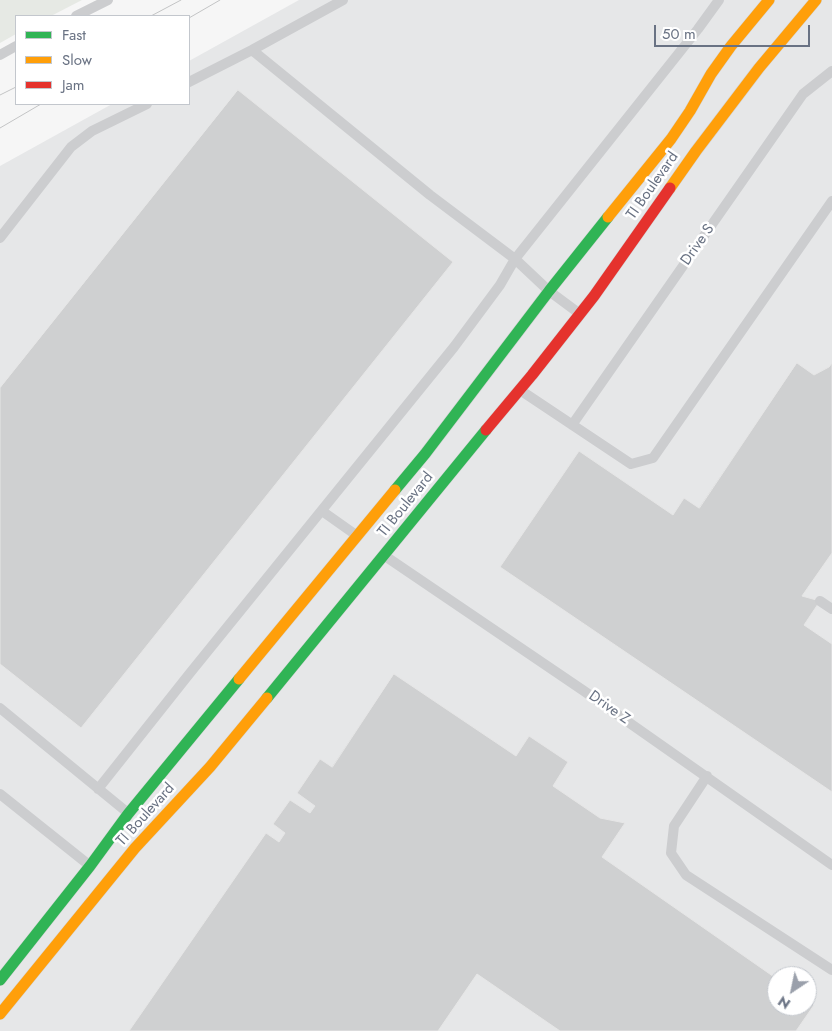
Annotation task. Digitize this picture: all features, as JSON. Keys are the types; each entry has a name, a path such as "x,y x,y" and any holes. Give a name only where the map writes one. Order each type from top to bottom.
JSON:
{"street":[{"name":"TI Boulevard","path":"0,980 90,866 128,814 360,538 550,290 671,139 690,111 711,74 731,46 769,0"},
{"name":"TI Boulevard","path":"0,1014 135,848 244,728 380,553 520,390 581,314 696,151 759,68 816,0"}],"lane":[{"path":"78,15 108,0"},
{"path":"190,81 343,0"},
{"path":"98,789 454,347 500,285 516,259 719,0"},
{"path":"0,55 15,47"},
{"path":"252,50 430,194 516,259 550,290 581,314"},
{"name":"Drive S","path":"572,425 803,94 832,71"},
{"path":"0,238 71,147 92,132 145,105"},
{"path":"520,390 631,464 653,458 832,202"},
{"path":"322,511 360,538"},
{"name":"Drive Z","path":"380,553 584,691 832,865"},
{"path":"820,601 832,609"},
{"path":"0,708 128,814"},
{"path":"707,776 674,826 671,853 686,874 832,970"},
{"path":"0,794 90,866"}],"shaded area":[{"path":"0,0 82,0 53,15 15,15 15,35 0,43"},
{"path":"299,0 832,0 832,1031 0,1031 0,166 110,105 190,105 190,60"}],"building":[{"path":"238,90 453,262 81,728 0,664 0,388"},
{"path":"797,363 814,375 829,367 832,363 832,553 802,596 820,601 804,625 832,644 832,792 500,567 579,451 673,515 684,498 699,508"},
{"path":"394,674 516,756 529,736 568,762 553,786 600,818 625,823 602,857 767,972 767,1016 806,1016 796,1031 560,1031 477,974 438,1031 129,1031 266,833 279,842 285,833 273,824 290,800 310,813 315,806 297,793 320,759 332,767"}],"tram line":[{"path":"153,15 181,0"},
{"path":"190,17 220,0"},
{"path":"0,95 15,88"},
{"path":"0,128 39,105"}],"traffic: fast":[{"path":"395,490 425,454 608,217"},
{"path":"267,698 486,430"},
{"path":"0,980 90,866 128,814 239,679"}],"traffic: slow":[{"path":"608,217 671,139 690,111 711,74 731,46 769,0"},
{"path":"670,188 759,68 816,0"},
{"path":"239,679 395,490"},
{"path":"0,1014 135,848 210,767 267,698"}],"traffic: jam":[{"path":"486,430 594,296 670,188"}]}
